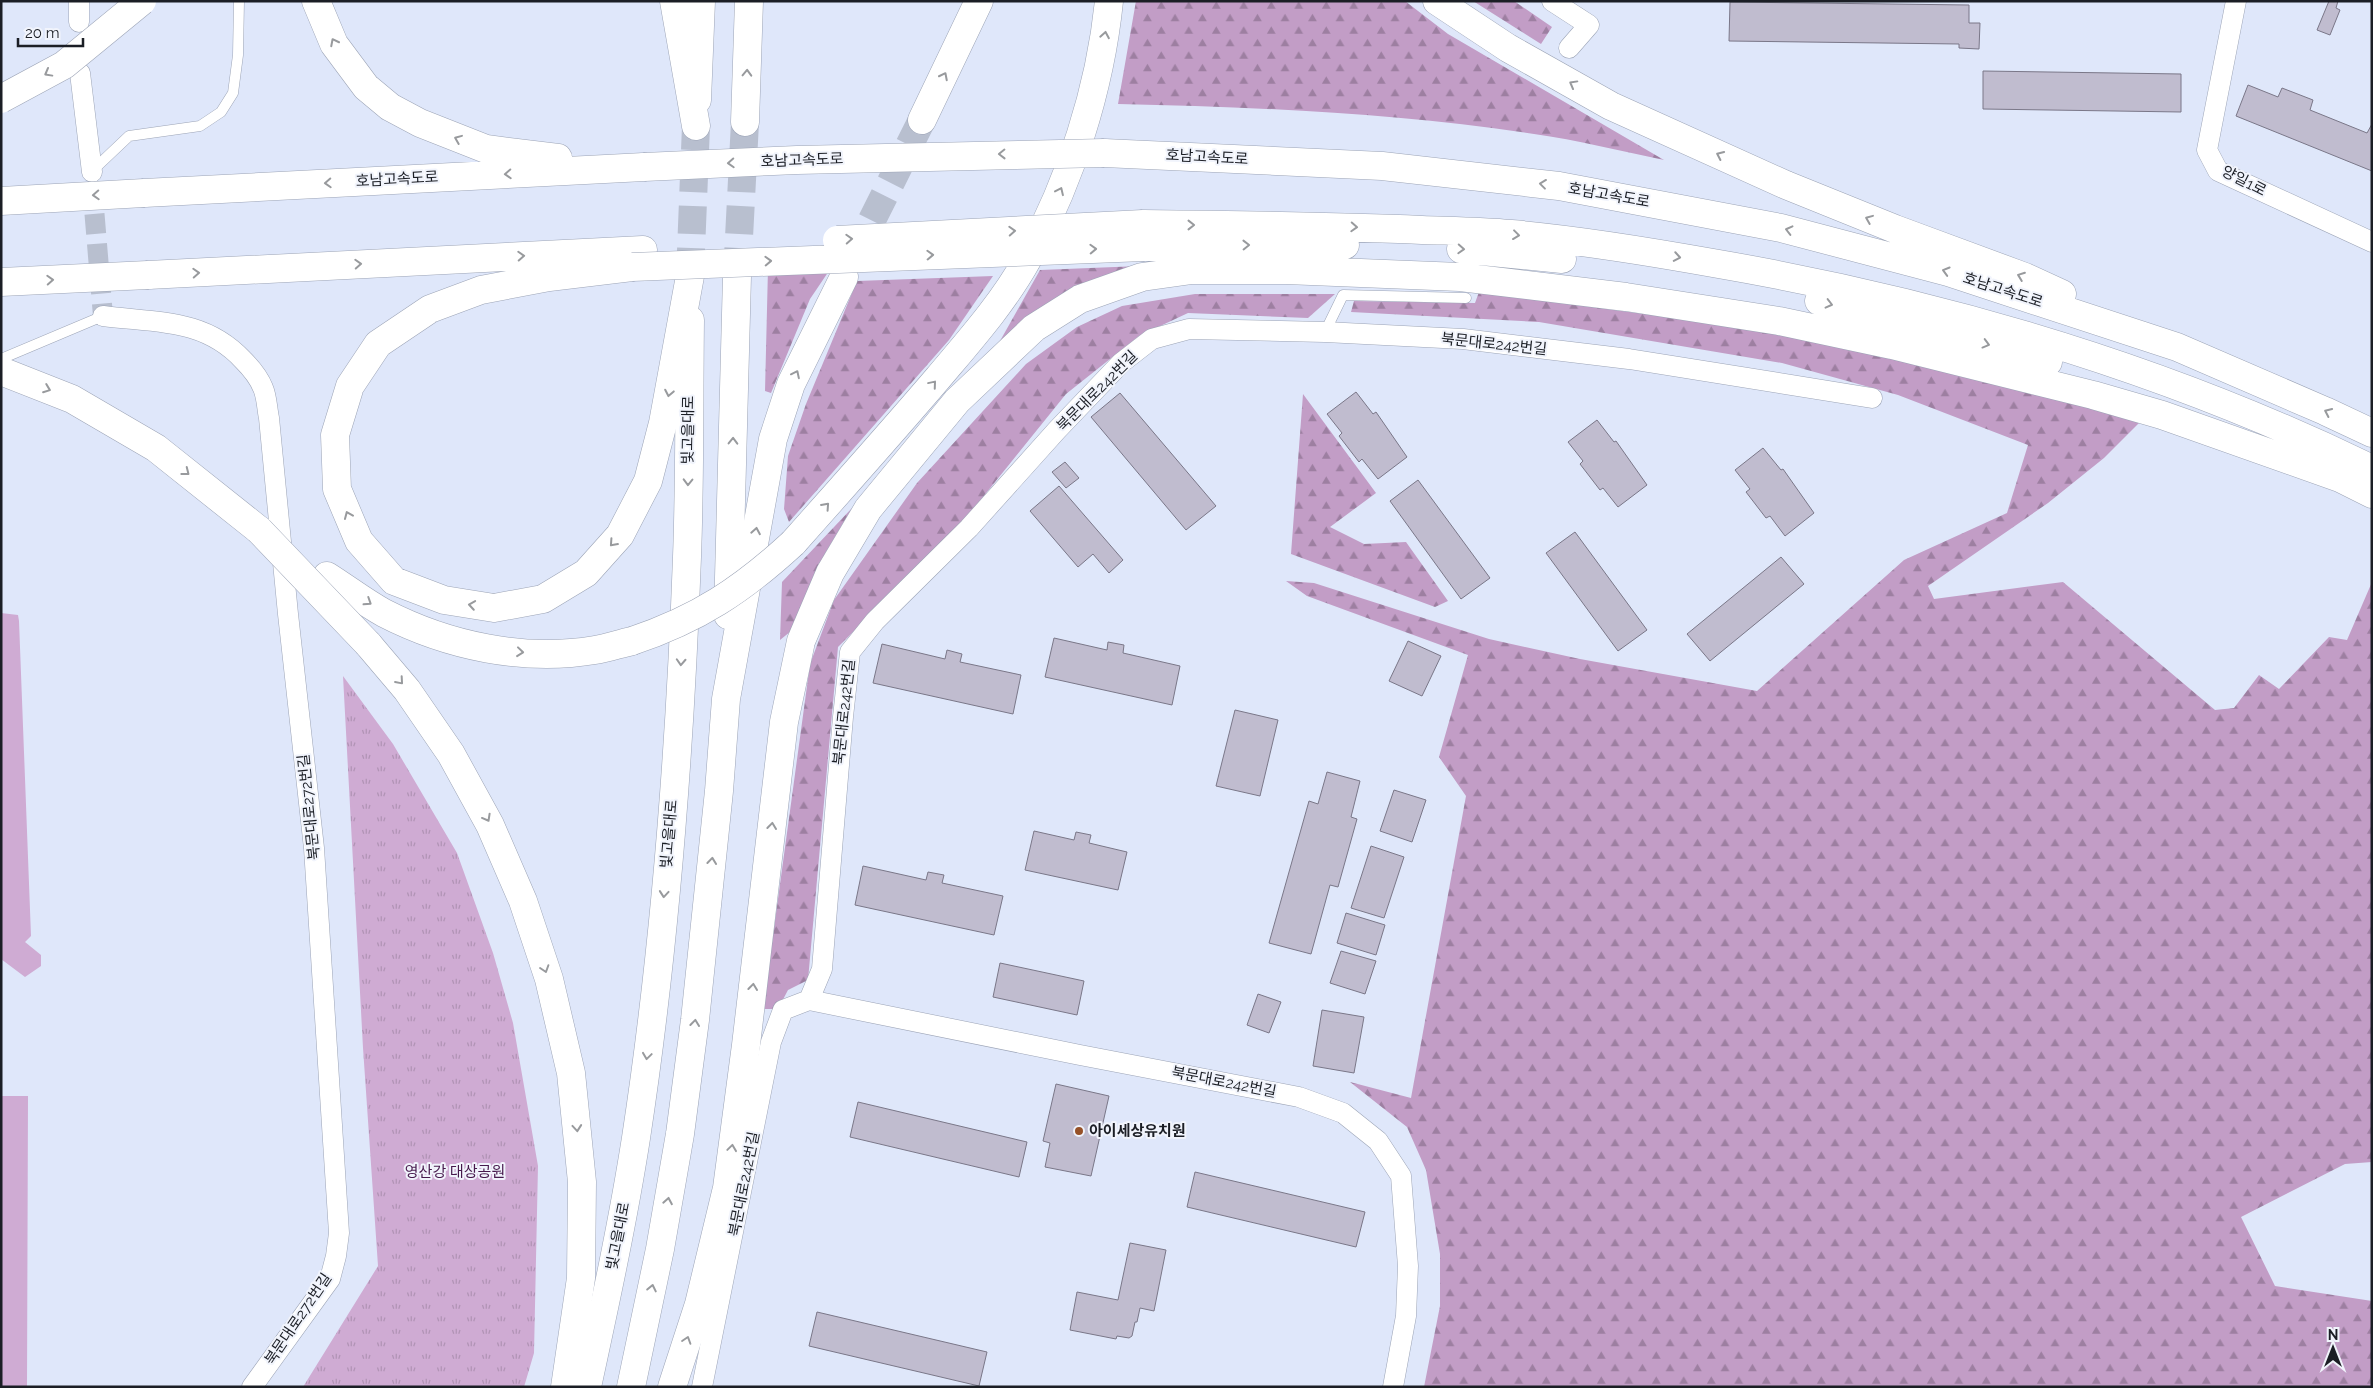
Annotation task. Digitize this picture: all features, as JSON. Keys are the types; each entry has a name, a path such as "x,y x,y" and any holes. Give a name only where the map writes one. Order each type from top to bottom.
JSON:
{"main road":[{"path":"1,99 64,64 142,1"},
{"path":"316,1 334,44 366,86 390,107 420,123 486,149 644,167"},
{"path":"674,1 696,126 701,1"},
{"path":"745,122 750,1"},
{"path":"922,120 979,1"},
{"path":"1,371 72,399 156,448 259,530 327,576 384,613 440,638 488,649 534,654 594,650 632,641 670,628 713,606 767,566 793,543 975,334 1005,295 1027,259 1065,180 1094,90 1106,31 1109,1"},
{"path":"1437,1 1508,48 1611,106 1786,186 1896,230 2025,277 2177,348"},
{"name":"호남고속도로","path":"1,200 644,167 884,157 1104,153 1382,166 1559,186 1671,206 1781,228 1948,272 2177,348 2372,433"},
{"path":"1,282 638,258 1144,236 1317,225 1510,234 1634,249 1770,273 1898,300 2012,331 2172,383 2307,437 2372,469"},
{"path":"1144,236 1463,249 1576,260 1707,279 1820,301 2024,354 2119,384 2241,430 2372,494"},
{"name":"빛고을대로","path":"587,1387 616,1251 636,1138 652,1021 663,905 673,790 687,557 690,276 663,423 648,481 620,535 586,573 543,599 494,608 444,600 394,581 359,541 337,489 335,435 350,386 378,344 430,309 480,290 638,258"},
{"path":"672,1387 699,1304 727,1188 746,1046 784,722 801,640 830,573 868,509 958,401 1034,328 1080,300 1142,277 1192,270 1286,270 1460,277 1626,297 1779,321 1892,345 2093,395 2162,415 2340,478"},
{"path":"631,1387 660,1249 690,1058 719,791 726,699 737,276"},
{"path":"726,699 773,439 791,384 844,278"},
{"path":"259,530 368,644 413,698 451,754 486,817 523,901 549,979 572,1073 582,1182 581,1278 565,1387"}],"street":[{"path":"79,1 79,22"},
{"path":"1552,1 1589,25 1569,48"},
{"name":"양일1로","path":"2236,1 2207,150 2218,171 2372,242"},
{"path":"80,73 92,172"},
{"name":"북문대로272번길","path":"103,316 175,323 205,331 229,345 248,365 263,388 269,418 288,614 314,848 339,1233 330,1279 252,1387"},
{"name":"북문대로242번길","path":"809,1000 822,969 842,717 850,652 875,621 969,528 1057,430 1121,363 1152,339 1190,329 1324,332 1463,339 1629,359 1872,398"},
{"name":"북문대로242번길","path":"702,1387 772,1042 783,1010 809,1000 1299,1097 1343,1113 1378,1141 1401,1176 1408,1257 1406,1308 1394,1387"}],"lane":[{"path":"92,172 128,136 200,126 221,112 232,93 238,55 239,1"},
{"path":"1324,332 1343,295 1466,298"},
{"path":"1,359 103,316"}],"green space":[{"path":"1136,1 1405,1 1448,34 1664,160 1550,136 1430,121 1274,109 1118,104"},
{"path":"1473,1 1514,1 1552,27 1541,44"},
{"path":"833,265 810,299 771,393 765,391 768,268"},
{"path":"1140,266 1034,314 1000,341 1040,270"},
{"path":"993,276 949,340 789,522 784,509 788,456 806,404 857,281"},
{"path":"1479,292 1780,332 1889,352 2142,420 2104,458 2048,503 1928,586 1934,599 2063,582 2215,710 2234,708 2259,675 2279,689 2329,637 2347,640 2372,582 2372,1162 2345,1164 2241,1217 2275,1286 2372,1301 2372,1387 1424,1387 1440,1306 1440,1254 1426,1170 1407,1127 1350,1082 1411,1098 1466,796 1439,757 1468,655 1307,596 1286,581 1314,583 1489,639 1580,659 1757,691 1904,560 2007,513 2028,445 1898,395 1782,363 1539,322 1351,312 1354,301 1475,303"},
{"path":"1195,294 1335,294 1308,318 1188,313 1139,336 1066,394 962,523 838,647 808,980 788,990 778,1009 763,1009 810,664 834,600 917,483 1026,364 1077,327 1122,306"},
{"path":"1303,394 1376,493 1330,527 1364,544 1406,542 1448,601 1435,607 1291,554"},
{"path":"852,508 826,552 796,627 780,640 782,582"},
{"path":"1,613 18,615 19,621 31,936 25,942 41,955 41,966 25,977 1,959"},
{"name":"영산강 대상공원","path":"343,676 393,744 457,853 493,953 513,1023 538,1166 534,1353 524,1387 303,1387 378,1266 363,1048"},
{"path":"1,1096 28,1096 27,1387 1,1387"}],"building":[{"path":"2329,1 2338,1 2336,8 2340,10 2330,35 2317,30"},
{"path":"1730,2 1969,5 1969,23 1980,23 1979,49 1959,48 1959,44 1729,41"},
{"path":"1983,71 2181,74 2181,112 1983,109"},
{"path":"2248,85 2278,97 2282,88 2313,100 2310,110 2367,133 2372,124 2372,171 2236,116"},
{"path":"1356,392 1373,414 1376,412 1407,457 1378,479 1362,459 1359,462 1339,436 1342,433 1327,414"},
{"path":"1120,393 1216,506 1186,530 1091,417"},
{"path":"1597,420 1614,442 1616,441 1647,485 1618,507 1603,488 1600,490 1580,464 1583,461 1568,442"},
{"path":"1763,448 1781,470 1783,469 1814,513 1785,536 1770,516 1766,518 1746,492 1750,489 1735,470"},
{"path":"1065,462 1079,478 1066,488 1052,472"},
{"path":"1418,480 1490,578 1461,599 1390,501"},
{"path":"1059,486 1123,560 1109,573 1093,554 1078,567 1030,511"},
{"path":"1575,532 1647,630 1618,651 1546,553"},
{"path":"1781,557 1804,584 1710,661 1687,634"},
{"path":"1054,638 1107,650 1108,642 1124,645 1123,653 1180,666 1172,705 1045,677"},
{"path":"1408,641 1441,656 1422,696 1389,681"},
{"path":"882,644 945,659 947,650 962,654 960,662 1021,675 1013,714 873,683"},
{"path":"1235,710 1278,720 1260,796 1216,786"},
{"path":"1327,772 1360,781 1351,817 1357,819 1338,887 1330,885 1311,954 1269,943 1309,801 1318,804"},
{"path":"1394,790 1426,800 1412,842 1380,831"},
{"path":"1034,831 1074,840 1076,832 1091,835 1089,843 1127,852 1118,890 1025,870"},
{"path":"1371,846 1404,857 1384,918 1351,908"},
{"path":"863,866 926,880 928,872 944,875 942,883 1003,896 994,935 855,905"},
{"path":"1346,913 1385,925 1376,955 1337,943"},
{"path":"1341,951 1376,961 1365,994 1330,983"},
{"path":"1000,963 1084,981 1077,1015 993,997"},
{"path":"1258,994 1281,1002 1269,1033 1247,1025"},
{"path":"1322,1010 1364,1017 1354,1073 1313,1066"},
{"path":"1056,1084 1109,1096 1091,1176 1045,1167 1050,1143 1043,1141"},
{"path":"858,1102 1027,1142 1019,1177 850,1137"},
{"path":"1195,1172 1365,1212 1356,1247 1187,1207"},
{"path":"1130,1243 1166,1250 1154,1311 1140,1308 1132,1336 1129,1338 1117,1336 1116,1339 1070,1330 1077,1292 1118,1300"},
{"path":"817,1312 987,1352 979,1386 809,1346"}],"tunnel":[{"path":"853,258 922,120"},
{"path":"737,276 745,122"},
{"path":"690,276 696,126"},
{"path":"92,184 103,316"}],"place":[{"name":"아이세상유치원","path":"1079,1131"}]}
